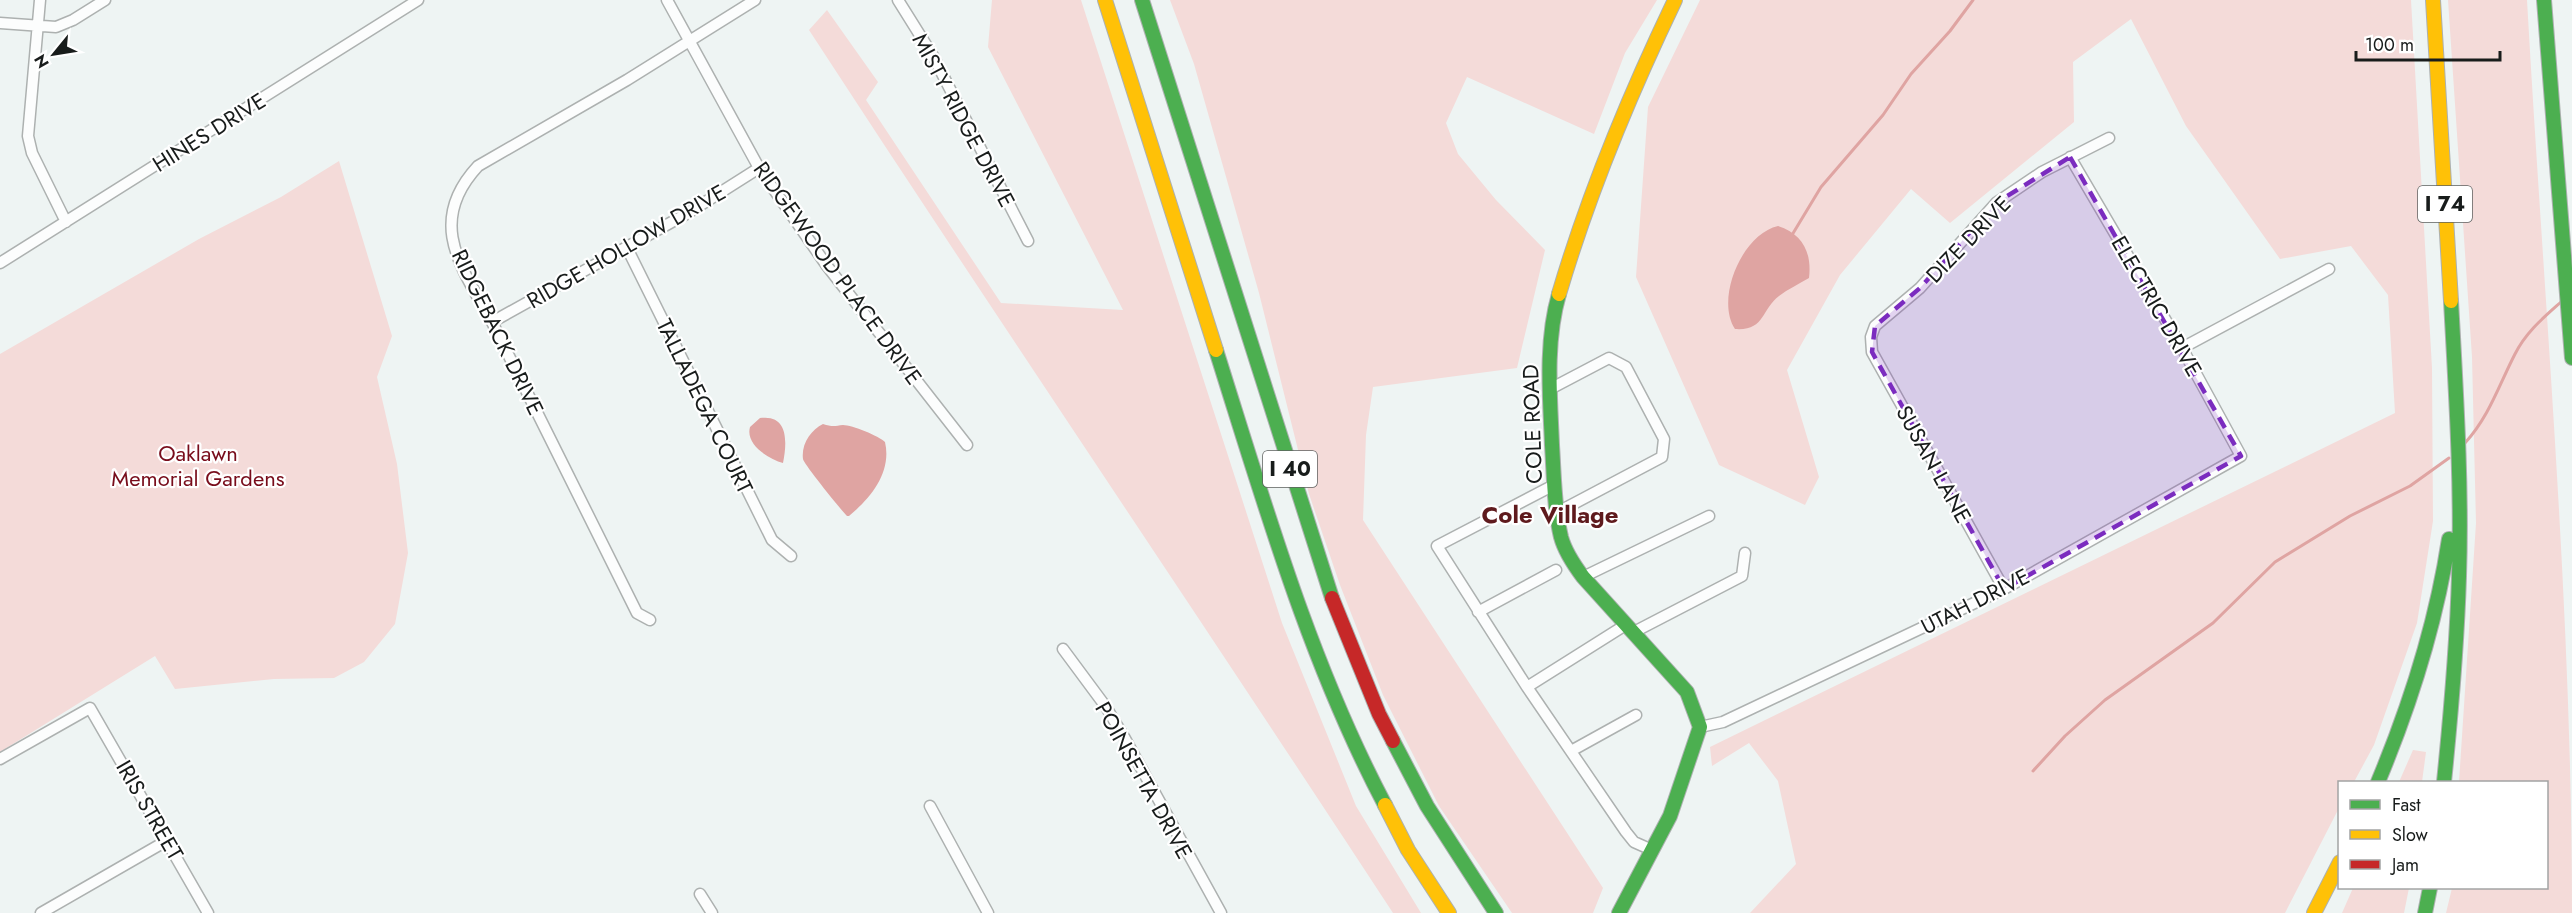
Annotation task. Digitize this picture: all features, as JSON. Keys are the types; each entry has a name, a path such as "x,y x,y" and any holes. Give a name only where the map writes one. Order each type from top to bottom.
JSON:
{"main road":[{"name":"I 40","path":"1106,0 1278,547 1315,654 1358,754 1408,850 1449,913"},
{"name":"I 40","path":"1142,0 1304,516 1338,616 1379,714 1427,806 1496,913"},
{"name":"COLE ROAD","path":"1675,0 1613,136 1579,226 1558,293 1551,337 1555,387 1554,484 1561,538 1570,559 1583,577 1687,692 1700,727"},
{"name":"I 74","path":"2433,0 2457,408 2459,574 2454,677 2444,781"},
{"path":"2544,0 2572,358"},
{"path":"2379,781 2410,703 2437,605 2450,532 2457,408"},
{"path":"1619,913 1670,816 1700,727"},
{"path":"2314,913 2338,866"},
{"path":"2425,913 2430,889"}],"street":[{"path":"40,0 29,110 29,145 66,222"},
{"path":"0,23 57,27 105,0"},
{"name":"HINES DRIVE","path":"0,263 418,0"},
{"name":"RIDGEWOOD PLACE DRIVE","path":"667,0 759,168 827,266 967,446"},
{"name":"RIDGEBACK DRIVE","path":"650,620 637,613 492,322 471,286 455,249 450,225 453,205 463,183 478,166 690,42 755,0"},
{"name":"MISTY RIDGE DRIVE","path":"898,0 933,56 1028,241"},
{"name":"DIZE DRIVE","path":"1870,337 1875,326 1920,288 1996,203 2070,157 2109,138"},
{"name":"ELECTRIC DRIVE","path":"2070,157 2182,348 2241,456"},
{"name":"RIDGE HOLLOW DRIVE","path":"492,322 688,213 759,168"},
{"name":"TALLADEGA COURT","path":"627,248 771,540 791,556"},
{"path":"2182,348 2329,269"},
{"name":"SUSAN LANE","path":"1870,337 1872,352 2004,589"},
{"path":"1555,387 1609,358 1626,367 1664,439 1662,457 1558,512"},
{"name":"UTAH DRIVE","path":"1700,727 1723,722 2004,589 2241,456"},
{"path":"1554,484 1437,546 1527,687 1626,832 1634,842 1652,850"},
{"path":"1583,577 1709,516"},
{"path":"1527,687 1628,627 1742,576 1745,553"},
{"path":"1478,612 1556,570"},
{"name":"POINSETTA DRIVE","path":"1063,649 1118,727 1221,913"},
{"name":"IRIS STREET","path":"0,759 90,708 208,913"},
{"path":"1571,750 1636,715"},
{"path":"930,806 988,913"},
{"path":"41,913 168,840"},
{"path":"700,894 712,913"}],"highlighted area":[{"path":"2070,157 2241,456 2004,589 1872,352 1875,326 1920,288 1996,203"}],"green space":[{"path":"992,0 1081,0 1282,623 1356,806 1421,913 1393,913 809,30 827,10 878,82 866,100 1001,303 1123,310 988,47"},
{"path":"1170,0 1657,0 1625,53 1594,134 1467,77 1446,123 1458,154 1496,200 1545,250 1517,368 1373,387 1366,435 1363,520 1603,888 1593,913 1512,913 1439,806 1383,695 1340,585 1309,494 1259,293 1194,64"},
{"path":"1700,0 2411,0 2432,368 2433,521 2417,623 2374,745 2355,781 2338,781 2338,810 2285,913 1750,913 1796,864 1778,781 1749,743 1712,766 1710,747 2395,413 2388,295 2351,246 2280,259 2186,126 2131,19 2073,62 2074,122 1950,223 1911,189 1840,275 1787,370 1819,477 1805,505 1719,465 1636,277 1648,107"},
{"path":"2448,0 2527,0 2562,570 2571,799 2572,913 2446,913 2452,889 2548,889 2548,781 2459,781 2476,523 2472,357"},
{"name":"Oaklawn Memorial Gardens","path":"339,161 392,336 377,377 397,464 408,553 395,624 364,662 334,678 274,679 175,689 155,656 0,752 0,354 199,239 281,197"},
{"path":"2413,750 2426,752 2422,781 2399,781"},
{"path":"2353,889 2409,889 2404,913 2342,913"}],"shaded area":[{"path":"1778,226 1800,239 1809,260 1809,278 1779,296 1752,327 1735,329 1728,301 1730,285 1736,269 1743,254 1753,241 1765,231"},
{"path":"760,418 769,418 781,425 785,439 783,463 765,455 751,440 750,427"},
{"path":"823,424 853,427 885,442 885,464 878,484 849,516 830,496 803,459 808,438"}],"waterway":[{"path":"1792,235 1821,187 1883,115 1911,74 1950,31 1973,0"},
{"path":"2465,443 2487,412 2524,339 2561,302"},
{"path":"2033,771 2065,736 2105,700 2213,623 2275,562 2350,516 2410,486 2449,458"}],"traffic: fast":[{"path":"1142,0 1332,598"},
{"path":"2544,0 2572,358"},
{"path":"1559,294 1550,350 1550,388 1556,503 1563,543 1583,577 1687,692 1700,727 1670,816 1619,913"},
{"path":"2444,781 2455,653 2460,542 2458,439 2451,301"},
{"path":"1216,350 1290,582 1311,639 1333,695 1385,805"},
{"path":"2378,781 2421,663 2437,602 2449,539"},
{"path":"1393,741 1427,806 1496,913"},
{"path":"2425,913 2430,889"}],"traffic: slow":[{"path":"1105,0 1216,350"},
{"path":"1559,294 1583,219 1611,145 1675,0"},
{"path":"2433,0 2451,301"},
{"path":"1385,805 1408,850 1449,913"},
{"path":"2314,913 2338,866"}],"traffic: jam":[{"path":"1332,598 1379,714 1393,741"}],"district":[{"name":"Cole Village","path":"1550,514"}]}
